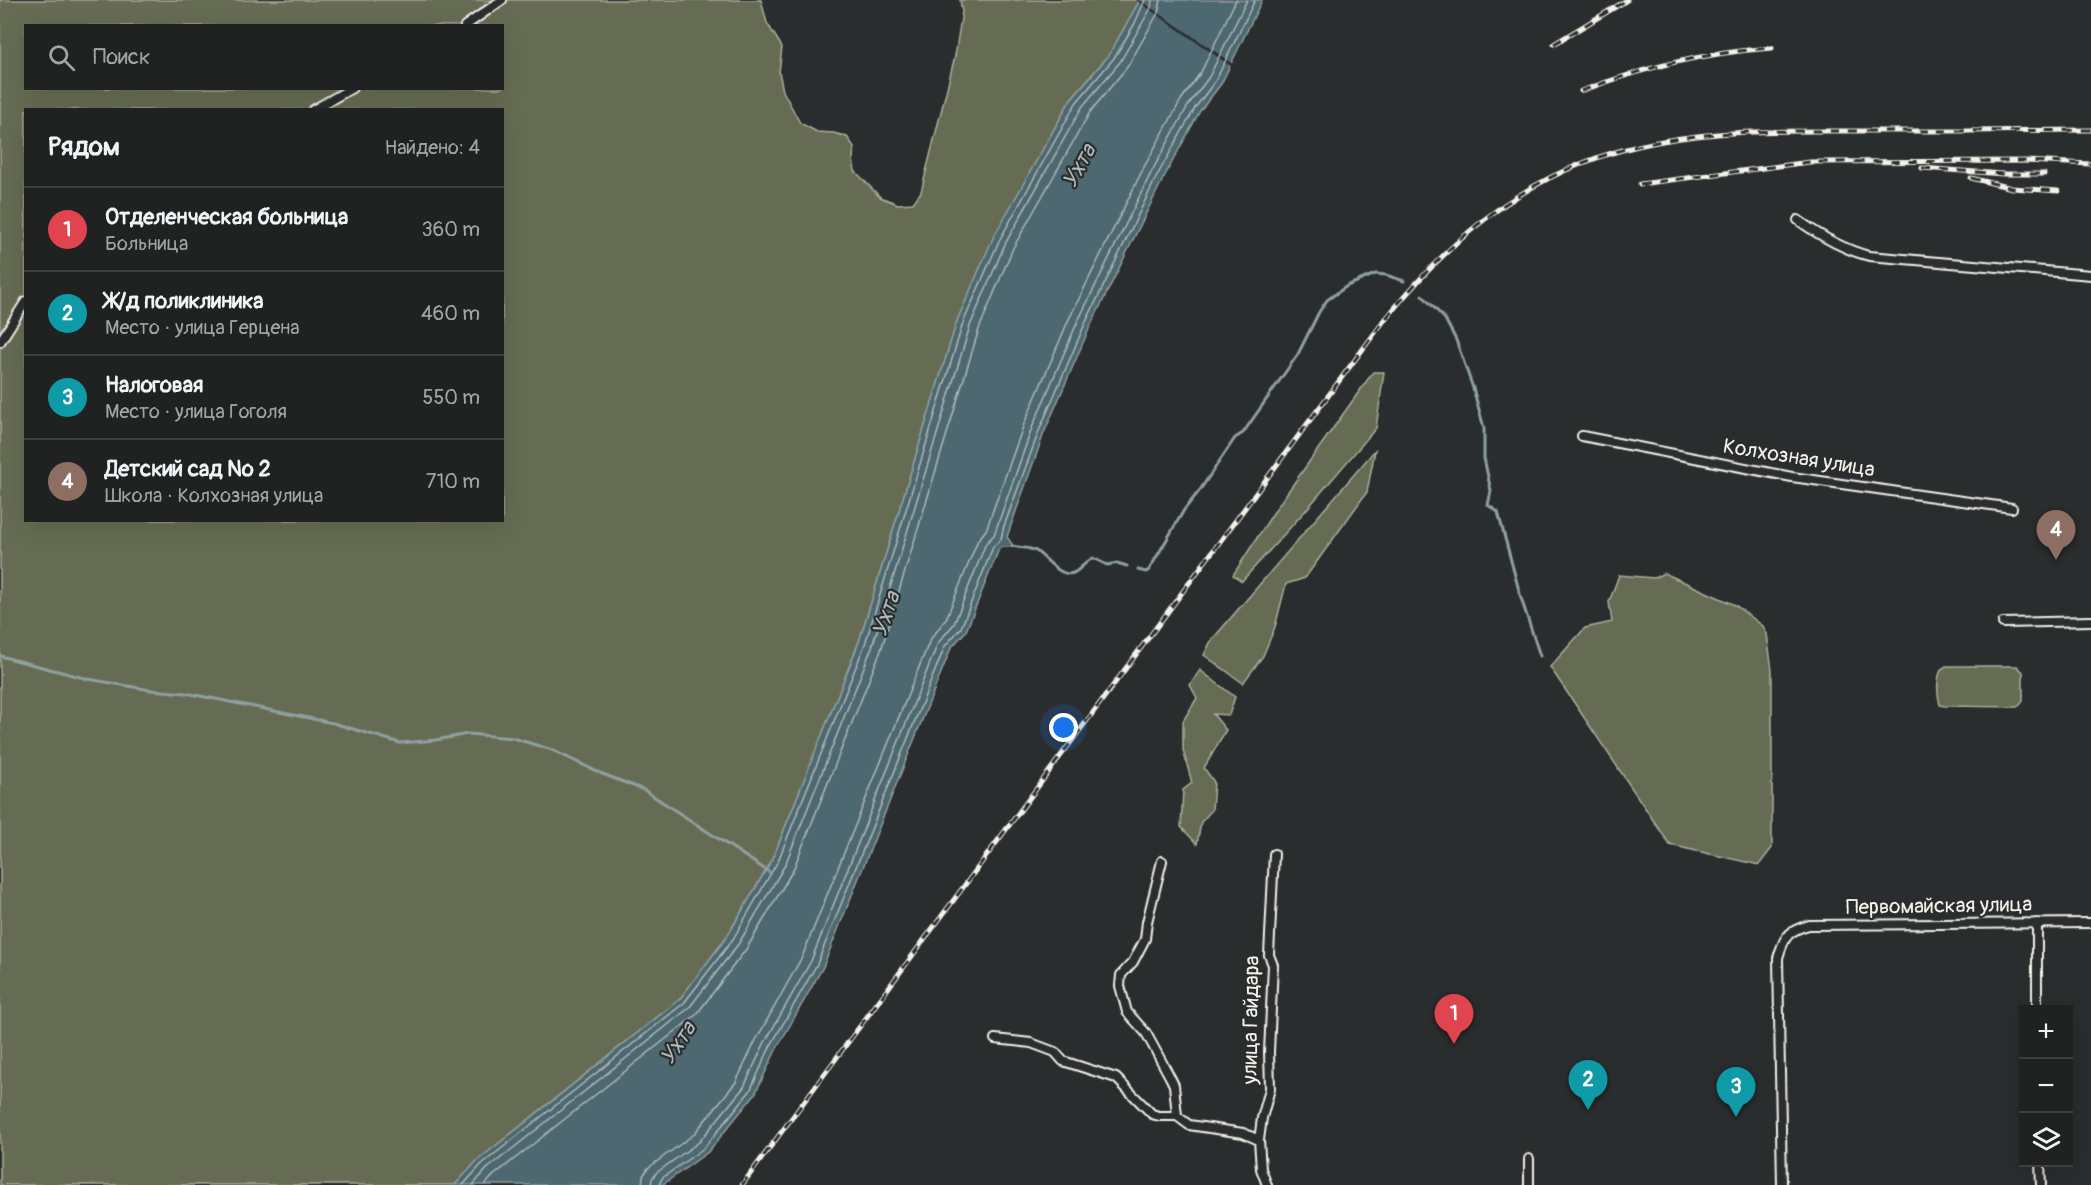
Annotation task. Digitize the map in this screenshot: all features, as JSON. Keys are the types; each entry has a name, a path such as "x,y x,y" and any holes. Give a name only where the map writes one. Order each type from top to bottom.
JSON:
{"street":[{"path":"468,24 502,0"},
{"path":"317,108 348,90"},
{"path":"1798,220 1819,235 1869,256 2091,275"},
{"path":"0,342 24,305"},
{"name":"Колхозная улица","path":"1582,436 1792,477 2012,508"},
{"path":"2003,623 2091,621"},
{"name":"улица Гайдара","path":"1267,1185 1261,1169 1259,1140 1270,1089 1269,1052 1273,965 1269,955 1274,854"},
{"path":"1162,861 1145,939 1133,962 1121,975 1120,986 1126,1012 1146,1033 1174,1085 1177,1116"},
{"path":"2037,923 2037,1005"},
{"name":"Первомайская улица","path":"1782,1185 1778,958 1782,943 1789,933 1809,926 2091,923"},
{"path":"995,1039 1031,1043 1055,1052 1064,1061 1116,1078 1152,1114 1177,1116 1189,1125 1243,1133 1259,1140"},
{"path":"1528,1159 1529,1185"},
{"path":"2040,1167 2041,1185"}],"green space":[{"path":"0,0 761,0 767,23 782,47 779,72 783,91 800,123 817,132 834,133 847,137 854,147 855,171 880,197 898,204 913,203 921,192 955,56 962,12 960,0 1140,0 1109,55 1071,99 993,239 957,321 859,642 773,858 728,935 680,999 478,1160 455,1185 0,1185"},
{"path":"1373,372 1384,372 1376,428 1242,581 1233,575 1277,507"},
{"path":"1375,450 1367,492 1305,578 1286,584 1275,627 1263,656 1243,683 1204,655 1211,641"},
{"path":"1664,573 1735,605 1763,626 1767,634 1772,670 1772,848 1759,865 1670,845 1550,667 1585,628 1612,622 1609,602 1619,575 1654,578"},
{"path":"1946,666 2017,666 2023,672 2023,701 2017,707 1940,705 1938,677"},
{"path":"1200,670 1235,697 1229,715 1213,714 1226,730 1204,768 1214,782 1212,810 1201,822 1197,844 1181,827 1183,790 1192,783 1183,750 1183,721 1197,698 1190,685"}],"water":[{"name":"Ухта","path":"1140,0 1262,0 1221,84 1200,111 1164,177 1089,329 1044,433 1010,528 1007,537 1014,547 999,549 966,631 951,648 823,967 776,1050 755,1094 708,1152 662,1185 455,1185 478,1160 680,999 728,935 773,858 859,642 957,321 993,238 1071,99 1109,55"}],"pier":[{"path":"1136,0 1140,0 1233,64 1232,67"}],"waterway":[{"path":"1138,570 1146,572 1149,570 1184,510 1235,438 1243,433 1298,354 1327,300 1347,286 1375,274 1404,281"},
{"path":"1422,295 1445,319 1456,340 1473,388 1484,428 1484,458 1491,491 1488,505 1498,512 1521,598 1540,656"},
{"path":"1012,546 1036,551 1058,570 1068,574 1076,572 1093,558 1107,565 1117,563 1127,566"},
{"path":"0,656 88,679 151,690 186,693 333,723 400,743 468,734 513,738 552,750 600,773 644,790 769,872"}],"railway":[{"path":"1554,44 1627,0"},
{"path":"1581,91 1675,62 1722,53 1772,48"},
{"path":"742,1185 1383,322 1411,288 1471,230 1504,205 1538,184 1575,166 1614,152 1680,138 1775,131 2091,130"},
{"path":"1640,184 1810,162 2025,161 2091,164"},
{"path":"1922,168 2003,174 2044,174"},
{"path":"1971,178 2012,188 2058,191"}],"place":[{"name":"Детский сад № 2","path":"2056,560"},
{"name":"Отделенческая больница","path":"1454,1044"},
{"name":"Ж/д поликлиника","path":"1588,1110"},
{"name":"Налоговая","path":"1736,1117"}]}
